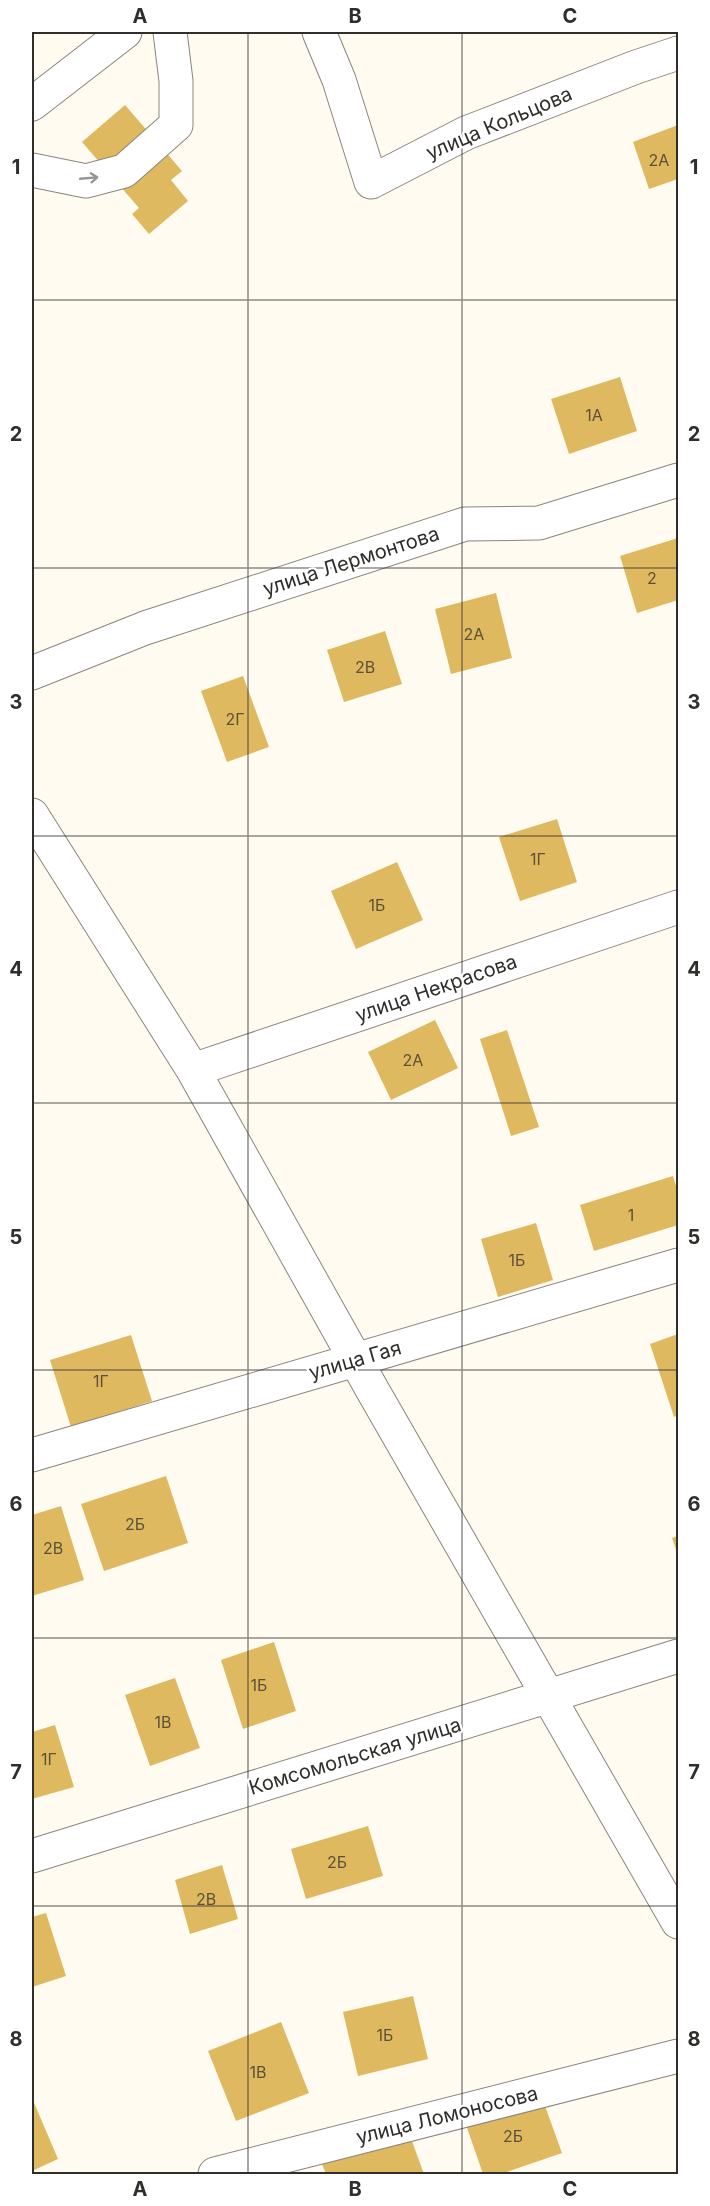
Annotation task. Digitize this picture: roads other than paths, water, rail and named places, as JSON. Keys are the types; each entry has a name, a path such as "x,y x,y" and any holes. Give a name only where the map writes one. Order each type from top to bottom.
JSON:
{"street":[{"path":"32,104 126,32"},
{"path":"32,170 86,181 124,171 176,125 176,81 170,32"},
{"name":"улица Кольцова","path":"319,32 339,80 371,182 466,132 678,53"},
{"name":"улица Лермонтова","path":"32,673 146,628 465,524 539,523 678,480"},
{"path":"32,815 194,1070 356,1360 678,1922"},
{"name":"улица Некрасова","path":"194,1070 678,907"},
{"name":"улица Гая","path":"32,1455 678,1265"},
{"name":"Комсомольская улица","path":"32,1856 678,1656"},
{"name":"улица Ломоносова","path":"215,2175 678,2056"}]}
